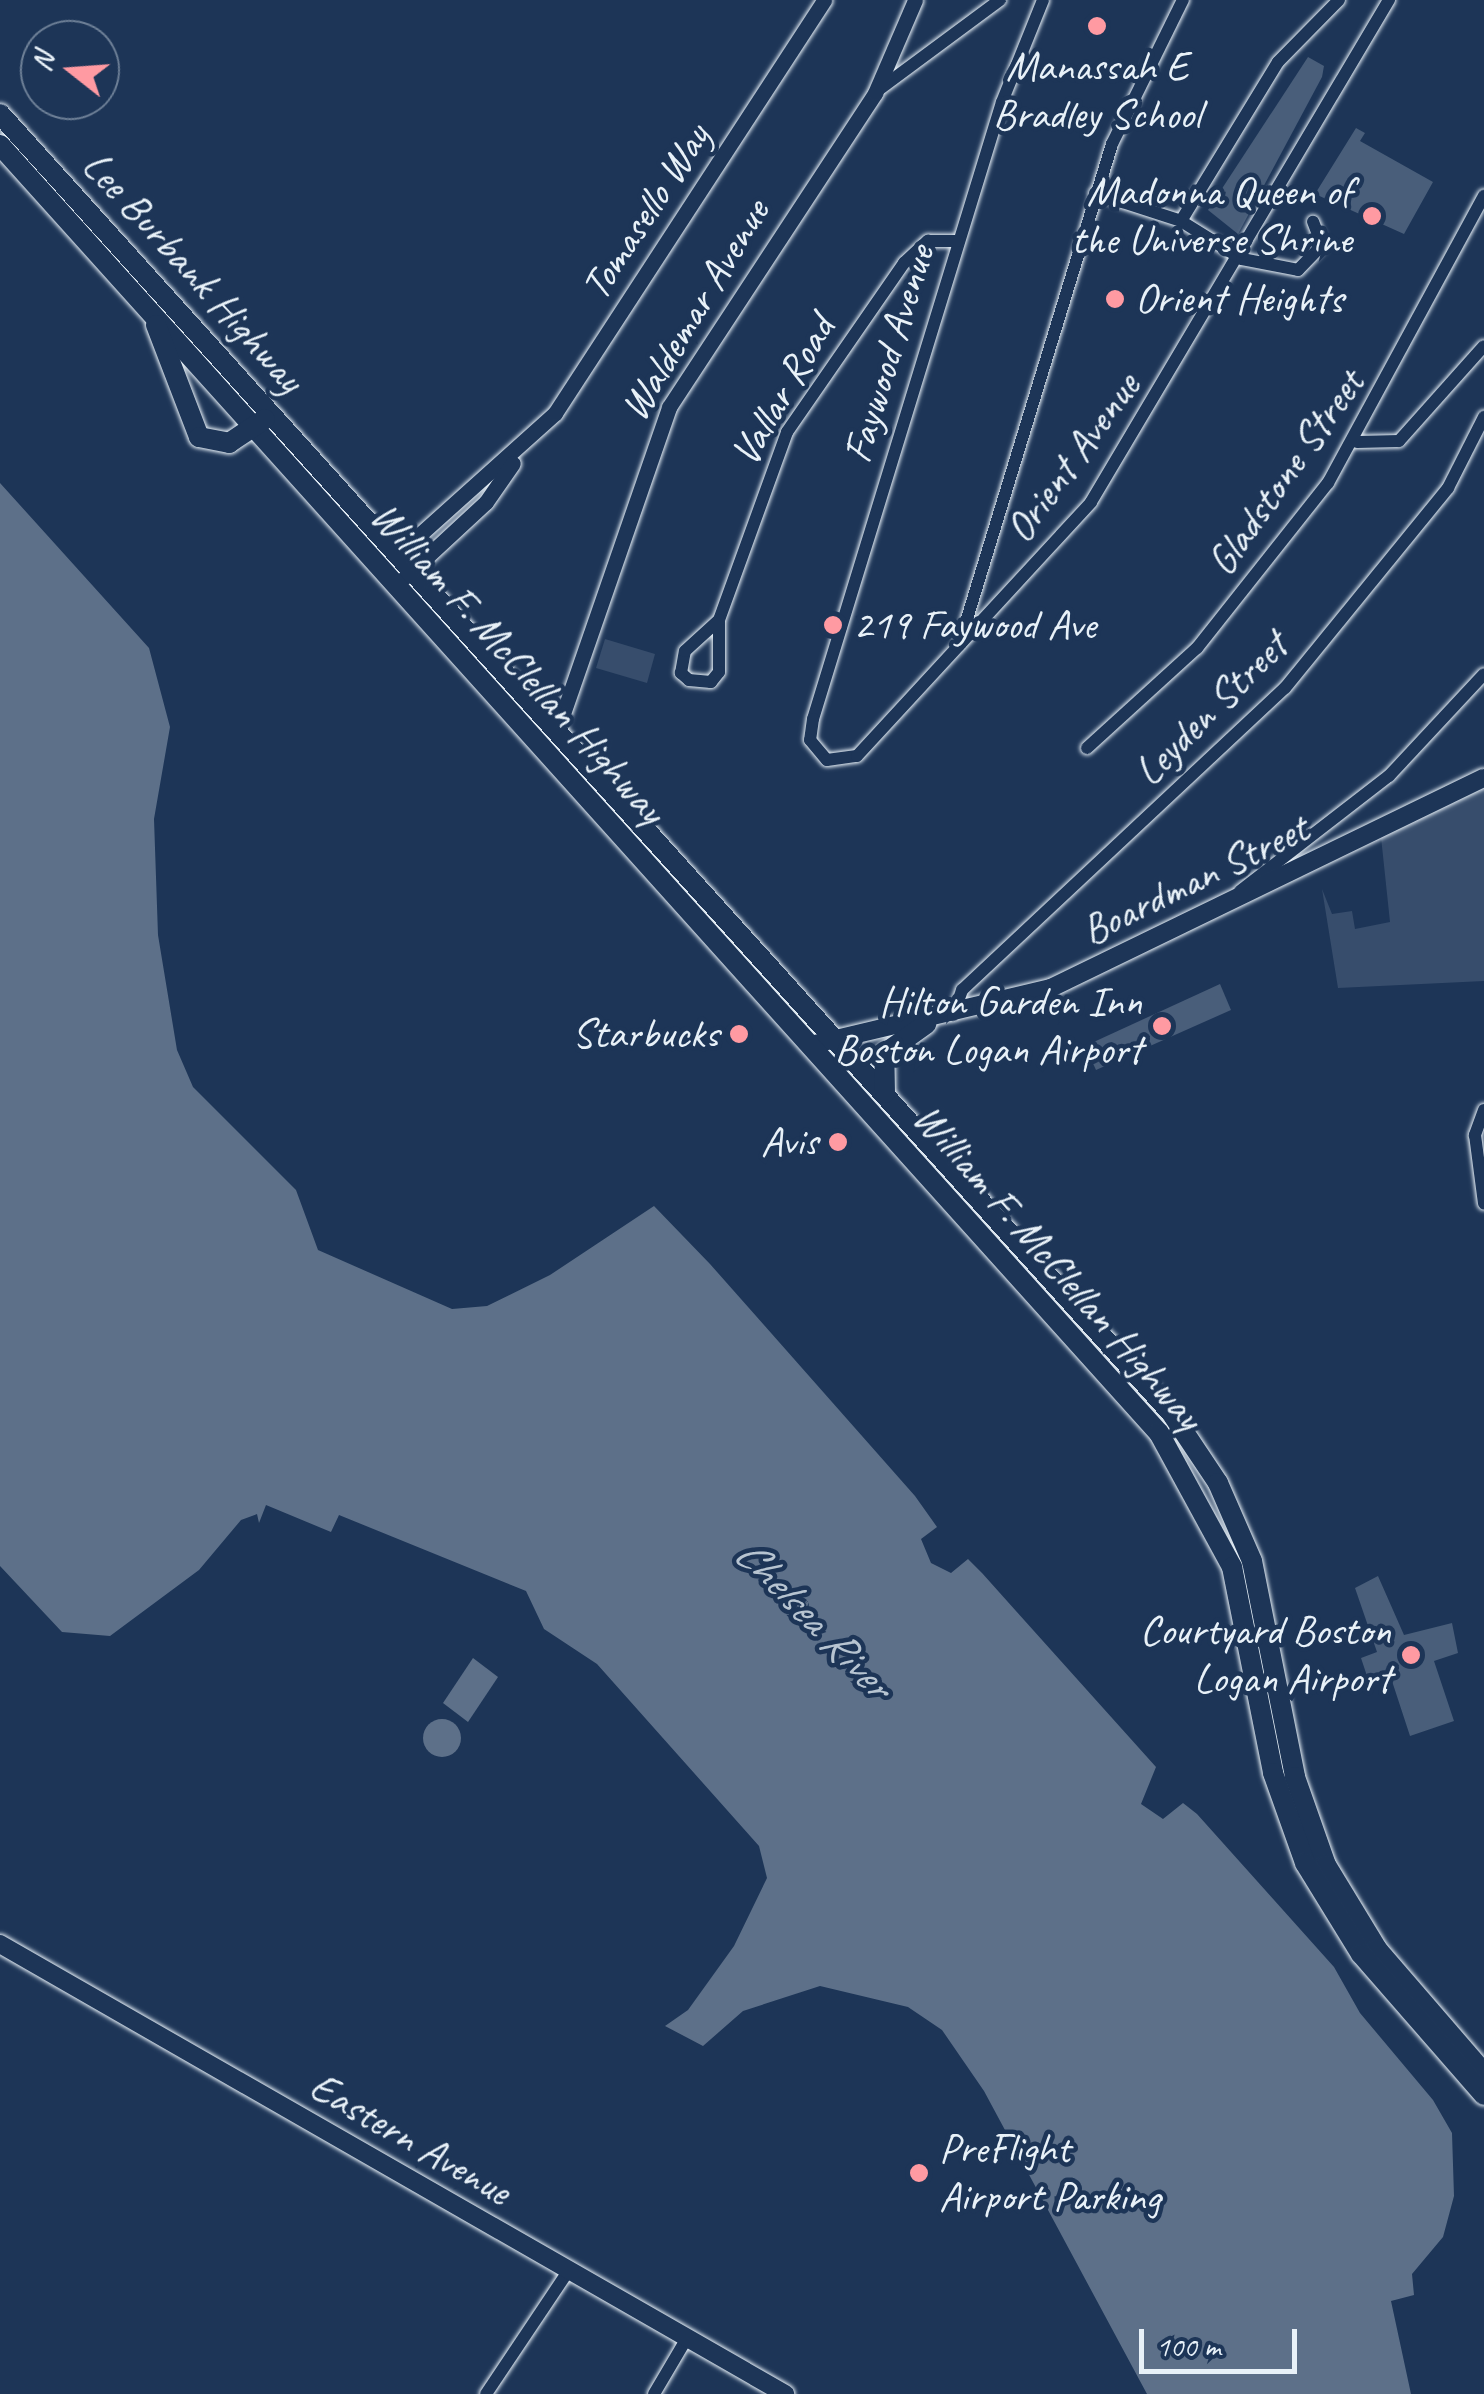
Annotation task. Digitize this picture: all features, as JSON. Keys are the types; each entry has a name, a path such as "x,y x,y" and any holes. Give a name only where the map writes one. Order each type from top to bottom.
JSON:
{"highway":[{"name":"Lee Burbank Highway","path":"0,114 284,445"},
{"name":"Lee Burbank Highway","path":"0,145 152,314 263,421"},
{"path":"152,314 199,436 226,444 263,421"},
{"name":"William F. McClellan Highway","path":"284,445 398,554 405,577 557,731 1154,1393 1213,1474 1258,1580 1292,1764 1326,1864 1377,1950 1484,2073"},
{"name":"William F. McClellan Highway","path":"284,445 405,577 1186,1472 1237,1584 1273,1773 1305,1864 1361,1954 1484,2095"},
{"path":"888,1100 882,1058 926,1024"}],"main road":[{"name":"Boardman Street","path":"811,1045 953,1018 1075,978 1484,778"},
{"name":"Eastern Avenue","path":"0,1944 785,2394"}],"street":[{"name":"Tomasello Way","path":"405,577 486,502 517,456 572,390 824,0"},
{"name":"Waldemar Avenue","path":"557,731 665,415 875,93 914,0"},
{"path":"875,93 1000,0"},
{"name":"Faywood Avenue","path":"809,731 957,241 1043,0"},
{"path":"959,647 1096,193 1138,80 1183,0"},
{"path":"1182,221 1278,62 1339,0"},
{"name":"Orient Avenue","path":"809,731 822,757 854,759 1106,481 1242,259 1389,0"},
{"path":"1096,193 1182,221 1242,259 1298,270 1322,244 1313,222"},
{"name":"Gladstone Street","path":"1088,748 1197,648 1358,442 1484,196"},
{"name":"Vallar Road","path":"719,620 685,651 681,673 690,680 711,682 719,672 719,620 787,432 904,263 928,241 957,241"},
{"path":"1358,442 1398,441 1484,346"},
{"name":"Leyden Street","path":"953,1018 962,990 1285,688 1448,488 1484,417"},
{"name":"Tomasello Way","path":"398,554 517,456"},
{"path":"1221,906 1389,776 1484,674"},
{"path":"1285,854 1289,874"},
{"path":"1484,1110 1474,1136 1484,1203"},
{"path":"486,2394 569,2270"},
{"path":"654,2394 687,2338"}],"shaded area":[{"path":"605,639 655,654 647,683 596,668"},
{"path":"1484,788 1484,981 1338,988 1322,889 1332,914 1352,911 1355,929 1390,922 1381,837"}],"water":[{"name":"Chelsea River","path":"0,483 149,648 170,727 154,819 158,935 177,1050 193,1087 296,1190 318,1250 452,1309 487,1306 550,1275 654,1206 710,1264 915,1496 937,1527 921,1539 931,1563 951,1573 968,1559 982,1573 1156,1767 1141,1804 1163,1819 1183,1803 1197,1814 1334,1967 1360,2013 1433,2100 1452,2133 1454,2196 1443,2237 1412,2274 1414,2295 1391,2301 1411,2394 1147,2394 984,2091 942,2030 908,2007 820,1986 743,2011 703,2046 665,2026 688,2010 734,1946 767,1878 759,1846 597,1664 544,1629 526,1591 339,1515 331,1532 266,1505 259,1523 257,1514 241,1520 199,1570 110,1636 62,1632 0,1566"},
{"path":"473,1658 498,1677 468,1722 443,1703"},
{"path":"442,1719 455,1725 461,1738 455,1751 442,1757 429,1751 423,1738 429,1725"}],"building":[{"path":"1308,57 1324,66 1322,77 1238,234 1208,210"},
{"name":"Madonna Queen of the Universe Shrine","path":"1356,128 1365,133 1360,141 1433,182 1404,234 1315,194"},
{"name":"Hilton Garden Inn Boston Logan Airport","path":"1220,984 1231,1010 1096,1070 1085,1046"},
{"name":"Courtyard Boston Logan Airport","path":"1378,1576 1404,1635 1452,1623 1458,1653 1434,1661 1454,1721 1410,1736 1391,1678 1370,1685 1361,1658 1377,1652 1355,1588"}],"place":[{"name":"Manassah E Bradley School","path":"1097,26"},
{"name":"Madonna Queen of the Universe Shrine","path":"1372,216"},
{"name":"Orient Heights","path":"1115,299"},
{"name":"219 Faywood Ave","path":"833,625"},
{"name":"Hilton Garden Inn Boston Logan Airport","path":"1162,1026"},
{"name":"Starbucks","path":"739,1034"},
{"name":"Avis","path":"838,1142"},
{"name":"Courtyard Boston Logan Airport","path":"1411,1655"},
{"name":"PreFlight Airport Parking","path":"919,2173"}]}
